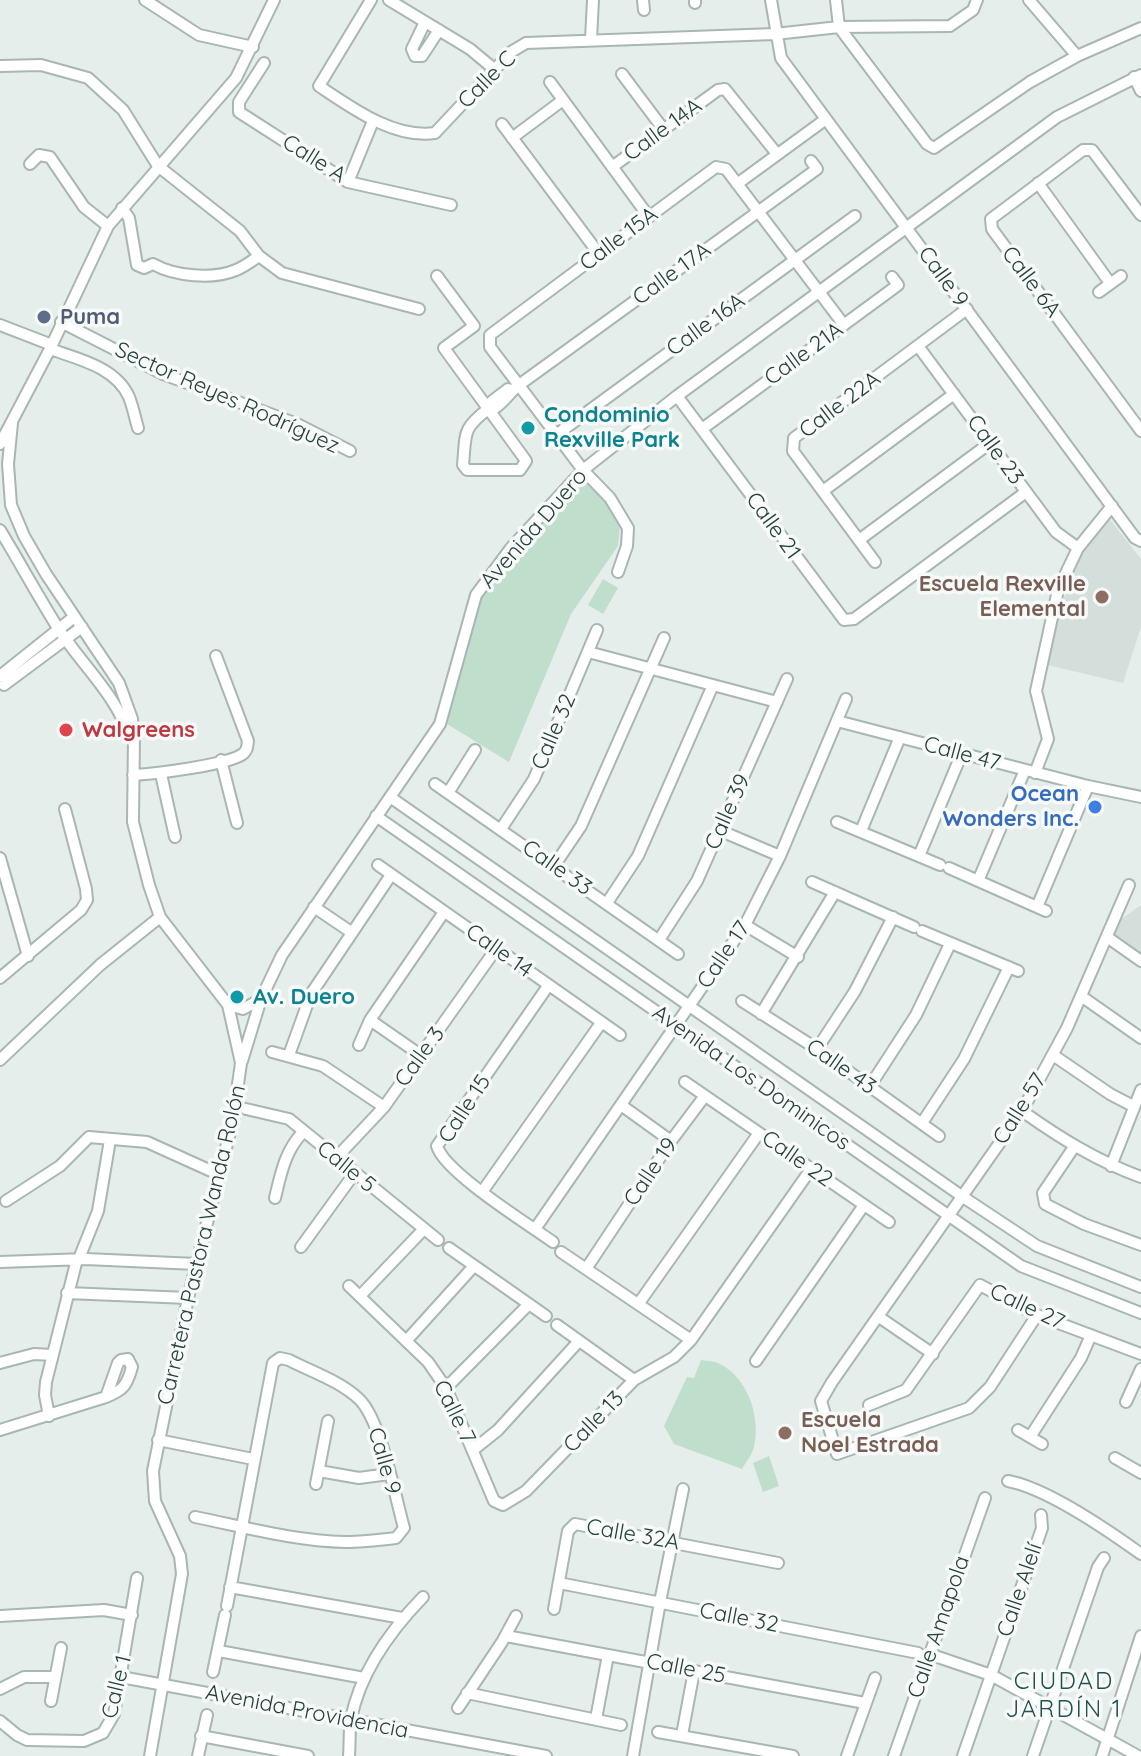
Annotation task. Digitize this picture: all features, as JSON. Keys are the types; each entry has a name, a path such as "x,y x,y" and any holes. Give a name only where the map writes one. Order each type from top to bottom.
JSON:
{"street":[{"path":"145,0 199,35 253,47"},
{"name":"Carretera Pastora Wanda Rolón","path":"0,444 51,347 108,226 236,78 274,0"},
{"name":"Calle C","path":"371,0 319,86 373,121 425,134 435,133 511,52 526,43 775,34 839,27 950,26 973,10 977,0"},
{"path":"389,0 470,49 494,69"},
{"path":"591,39 593,0"},
{"name":"Calle 9","path":"771,0 781,58 1135,538 1141,541"},
{"path":"836,0 839,27 927,144 934,148 1030,82 1077,56 1141,28"},
{"path":"1029,0 1077,56"},
{"path":"425,22 412,49 415,56 422,56 439,30"},
{"name":"Calle A","path":"264,63 239,102 239,112 348,182 451,205"},
{"path":"0,66 41,65 88,78 123,110 158,166 240,231 259,256 282,273 419,309"},
{"path":"622,74 664,130"},
{"path":"1138,76 1141,91"},
{"name":"Avenida Duero","path":"241,1063 261,999 282,955 440,724 476,595 511,548 583,470 677,396 1057,117 1138,76"},
{"path":"550,82 649,217"},
{"name":"Calle 14A","path":"612,167 718,90 725,89 777,154"},
{"path":"512,138 563,100"},
{"path":"826,119 737,184 844,325"},
{"path":"348,182 373,121"},
{"path":"502,124 599,254"},
{"name":"Calle 6A","path":"1141,215 1092,150 1083,150 991,219 992,229 1141,431"},
{"path":"30,164 39,155 50,157 84,207 108,226"},
{"name":"Calle 17A","path":"489,408 491,402 508,389 516,388 817,169 811,161"},
{"name":"Calle 15A","path":"618,572 627,546 628,528 610,498 516,388 490,347 490,335 716,167 726,169 737,184"},
{"path":"1038,183 1110,283"},
{"path":"122,208 129,218 137,265 144,268 153,264 167,272 219,275 236,270 259,256"},
{"name":"Calle 16A","path":"556,435 855,216"},
{"path":"437,276 474,326 444,348 489,408 526,461 520,470 467,470 463,465 468,426 489,408"},
{"path":"1099,292 1121,276"},
{"name":"Calle 21A","path":"702,429 898,285 892,277"},
{"name":"Calle 22A","path":"875,562 793,451 794,438 967,309"},
{"name":"Sector Reyes Rodríguez","path":"61,322 163,374 297,424 350,451"},
{"path":"0,325 92,364 117,379 129,396 138,428"},
{"name":"Calle 23","path":"918,346 1056,532 1078,548"},
{"path":"823,491 954,394"},
{"name":"Calle 21","path":"677,396 844,620 854,619 1026,492"},
{"name":"Carretera Pastora Wanda Rolón","path":"12,423 5,495 24,536 119,683 132,719 134,736 133,822 160,917 228,1005 241,1063 233,1120 188,1298 153,1471 153,1494 180,1556 182,1574 150,1756"},
{"path":"859,540 990,443"},
{"path":"978,881 1048,739 1036,691 1058,590 1078,548 1112,506"},
{"name":"Carretera Pastora Wanda Rolón","path":"0,530 59,629 113,704 126,727 132,752"},
{"path":"2,680 74,617"},
{"path":"2,680 82,627"},
{"name":"Calle 32","path":"501,829 534,779 597,630"},
{"path":"554,866 581,826 664,638"},
{"path":"588,652 777,702"},
{"path":"133,775 161,774 242,755 248,741 216,656"},
{"name":"Calle 39","path":"659,940 697,881 787,679"},
{"path":"607,903 638,856 713,685"},
{"name":"Calle 17","path":"535,1229 745,925 780,856 846,699"},
{"name":"Calle 47","path":"837,721 1141,797"},
{"path":"861,831 900,737"},
{"path":"448,793 475,750"},
{"path":"919,856 962,753"},
{"path":"221,760 237,823"},
{"path":"161,774 175,837"},
{"name":"Calle 33","path":"435,784 678,954"},
{"path":"837,822 1042,909 1088,786"},
{"name":"Avenida Los Dominicos","path":"390,797 1037,1246 1141,1287"},
{"path":"0,978 81,910 87,900 65,809"},
{"name":"Avenida Los Dominicos","path":"376,816 1021,1266 1141,1313"},
{"path":"721,831 780,856"},
{"path":"0,858 28,956"},
{"name":"Calle 14","path":"378,865 620,1035"},
{"path":"289,1055 311,994 391,875"},
{"path":"812,882 1014,969 964,1059 922,1123"},
{"name":"Calle 57","path":"949,1217 1022,1111 1053,1055 1129,885"},
{"path":"761,1014 835,892"},
{"path":"314,907 351,932"},
{"path":"359,1045 370,1020 444,912"},
{"path":"0,1060 100,965 160,917"},
{"path":"817,1049 855,991 893,917"},
{"path":"745,925 798,957"},
{"path":"1107,937 1141,961"},
{"path":"870,1086 916,1015 950,944"},
{"name":"Calle 3","path":"336,1158 384,1107 496,949"},
{"name":"Calle 15","path":"548,986 437,1146 440,1155 482,1192 553,1242"},
{"path":"1081,996 1141,1038"},
{"path":"228,1005 243,1009 261,999"},
{"name":"Calle 43","path":"742,1001 817,1049 939,1136"},
{"path":"370,1020 422,1056"},
{"path":"482,1192 601,1023"},
{"path":"272,1052 323,1066 384,1107"},
{"path":"1053,1055 1133,1106"},
{"path":"685,1082 704,1097"},
{"path":"1111,1166 1141,1090"},
{"name":"Calle 22","path":"704,1097 889,1222"},
{"name":"Calle 19","path":"586,1269 704,1097"},
{"path":"621,1105 671,1141"},
{"name":"Calle 5","path":"253,1107 289,1119 438,1240"},
{"path":"1022,1111 1074,1147 1141,1177"},
{"path":"275,1198 291,1144 303,1132"},
{"path":"639,1303 759,1133"},
{"path":"6,1201 60,1166 87,1137 147,1142 220,1175"},
{"path":"49,1416 45,1395 52,1355 67,1293 98,1211 110,1140"},
{"path":"1074,1147 1043,1193 1045,1204 1084,1224 1141,1245"},
{"path":"561,1252 691,1340 811,1169"},
{"path":"301,1247 354,1174"},
{"path":"756,1361 864,1205"},
{"path":"949,1217 821,1401 837,1454 969,1408 990,1387 1037,1315"},
{"path":"360,1296 423,1230"},
{"path":"449,1248 546,1316"},
{"path":"0,1262 98,1259 196,1264"},
{"path":"407,1340 474,1266"},
{"name":"Calle 27","path":"869,1405 906,1390 980,1285 1037,1315 1141,1354"},
{"name":"Calle 7","path":"349,1286 428,1362 446,1388 494,1501 498,1503"},
{"path":"67,1293 188,1298"},
{"path":"446,1388 529,1304"},
{"path":"879,1317 933,1354"},
{"path":"557,1325 634,1380"},
{"path":"1030,1437 1081,1358 1091,1335"},
{"name":"Calle 13","path":"498,1503 503,1505 526,1491 634,1380 674,1357 691,1340"},
{"path":"473,1450 498,1430 579,1341"},
{"path":"0,1363 34,1354 52,1355"},
{"name":"Calle 9","path":"195,1517 242,1526 345,1542 396,1538 404,1528 374,1423 362,1402 347,1389 285,1358 276,1360 271,1366 253,1459 242,1526 219,1651 213,1672"},
{"path":"1126,1402 1141,1369"},
{"path":"0,1430 106,1397"},
{"path":"316,1484 328,1421"},
{"path":"1018,1430 1042,1444"},
{"path":"158,1440 253,1459"},
{"path":"1115,1458 1141,1473"},
{"path":"319,1471 359,1478 389,1474"},
{"path":"1008,1481 1034,1490 1094,1522 1141,1553"},
{"path":"633,1756 648,1662 683,1489"},
{"name":"Calle Amapola","path":"894,1756 924,1653 985,1498"},
{"name":"Calle Alelí","path":"963,1756 1042,1528 1041,1515"},
{"name":"Calle 32A","path":"554,1609 568,1531 575,1524 778,1563"},
{"path":"1033,1756 1098,1567 1104,1558"},
{"name":"Calle 1","path":"0,1721 27,1740 84,1741 94,1738 110,1724 137,1578"},
{"name":"Calle 32","path":"559,1583 924,1653 991,1675 1138,1756"},
{"path":"230,1587 402,1618"},
{"path":"349,1756 351,1719 364,1678 402,1618 423,1597"},
{"path":"0,1616 104,1610 132,1615"},
{"path":"458,1708 516,1616"},
{"name":"Calle 25","path":"506,1636 865,1703"},
{"path":"1102,1756 1141,1636"},
{"path":"51,1701 61,1648"},
{"path":"219,1651 364,1678"},
{"path":"596,1719 608,1655"},
{"path":"682,1735 694,1671"},
{"path":"0,1689 24,1677 55,1677"},
{"name":"Avenida Providencia","path":"121,1677 546,1756"},
{"path":"847,1756 875,1678"},
{"path":"467,1693 621,1725"},
{"path":"198,1756 207,1715"},
{"path":"658,1732 793,1756"},
{"path":"201,1736 308,1756"}],"shaded area":[{"name":"Escuela Rexville Elemental","path":"1108,517 1141,559 1141,627 1123,683 1048,665 1057,616 1071,579 1083,550"},
{"path":"1141,905 1141,956 1113,936 1116,923"}],"green space":[{"path":"583,478 603,498 620,526 618,546 571,614 509,762 447,724 448,715 481,599 502,567"},
{"path":"603,579 618,588 603,614 588,605"},
{"path":"701,1360 718,1363 730,1370 750,1400 756,1435 753,1450 742,1469 674,1444 664,1426 687,1377 694,1378"},
{"path":"769,1456 779,1486 763,1492 753,1463"}],"place":[{"name":"Puma","path":"44,317"},
{"name":"Condominio Rexville Park","path":"528,428"},
{"name":"Escuela Rexville Elemental","path":"1102,597"},
{"name":"Walgreens","path":"66,730"},
{"name":"Ocean Wonders Inc.","path":"1095,807"},
{"name":"Av. Duero","path":"237,997"},
{"name":"Escuela Noel Estrada","path":"785,1433"}],"district":[{"name":"CIUDAD JARDÍN 1","path":"1064,1696"}]}
